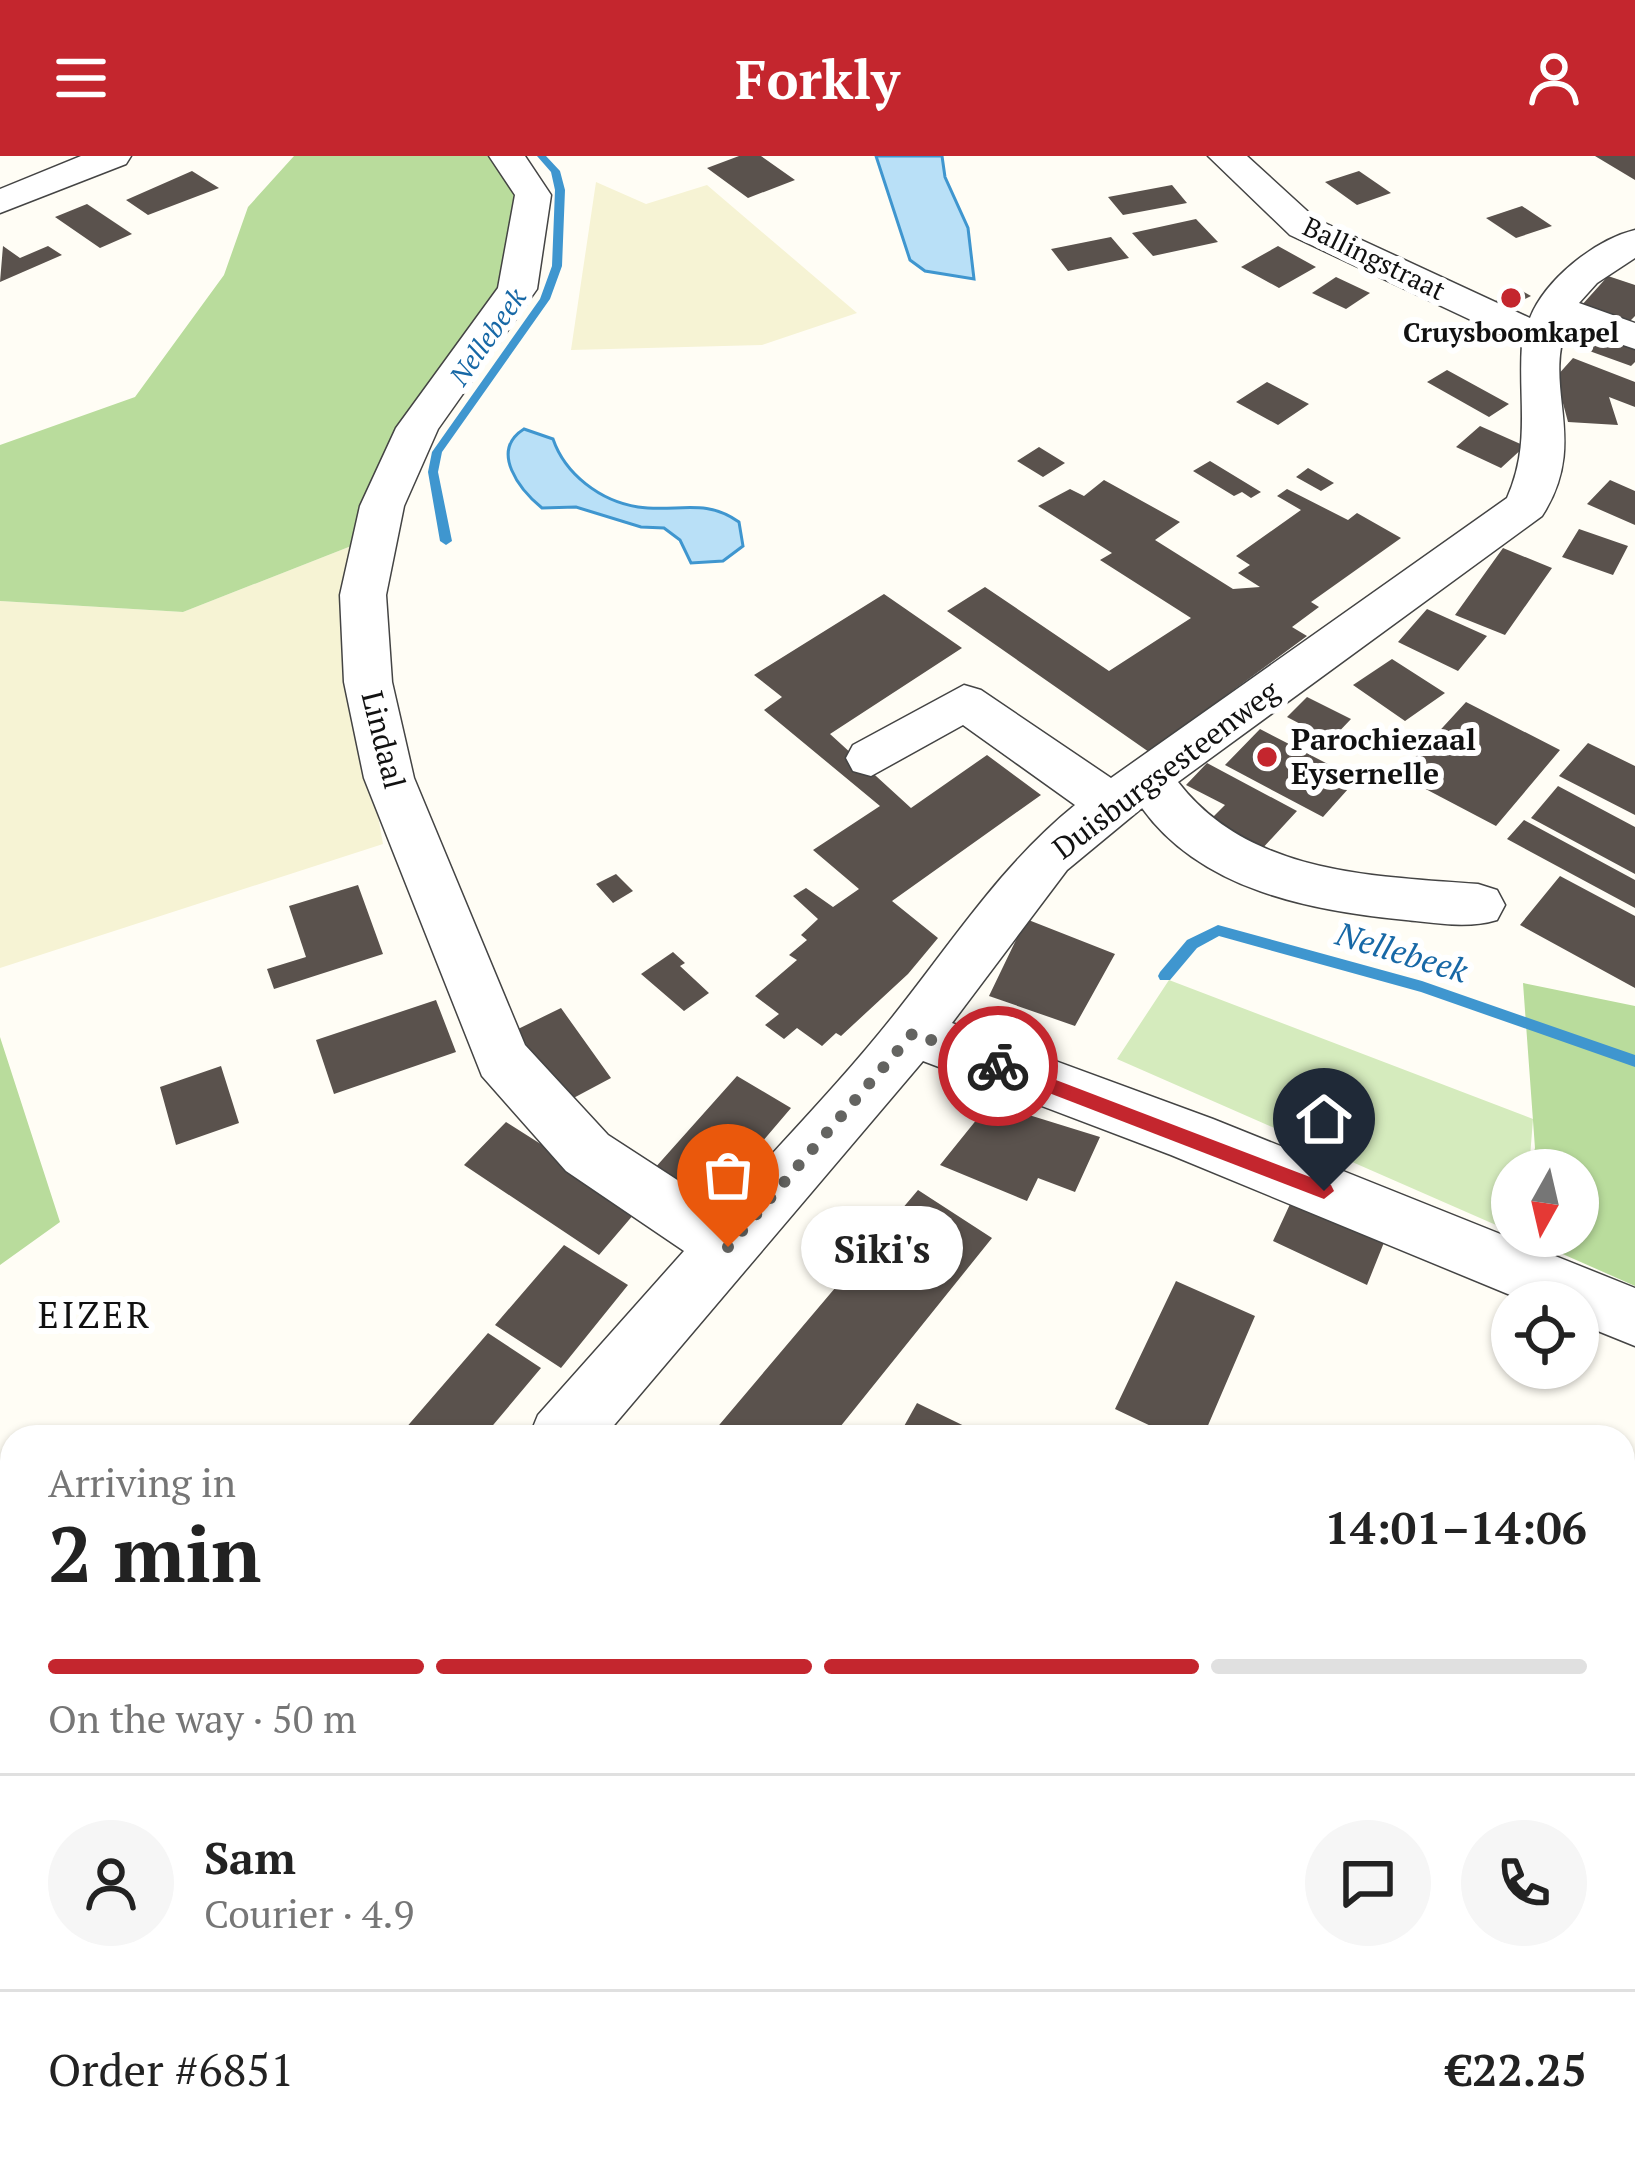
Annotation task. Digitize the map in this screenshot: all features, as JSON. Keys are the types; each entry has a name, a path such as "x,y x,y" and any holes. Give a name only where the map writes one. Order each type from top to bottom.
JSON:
{"street":[{"path":"0,202 113,156"},
{"name":"Lindaal","path":"508,156 533,195 517,289 417,428 382,506 363,595 368,682 389,778 502,1059 586,1153 728,1247"},
{"name":"Ballingstraat","path":"1226,156 1303,227 1546,322 1635,337"},
{"path":"1546,322 1590,268 1635,242"},
{"name":"Duisburgsesteenweg","path":"572,1425 913,1033 1011,898 1048,856 1129,791 1526,506 1547,459 1546,322"},
{"path":"871,758 964,702 1167,812 1218,852 1292,880 1354,893 1478,905"},
{"path":"913,1033 1192,1137 1635,1317"}],"shaded area":[{"path":"596,182 646,204 707,185 857,313 762,345 571,350"},
{"path":"364,541 347,639 383,844 0,968 0,601 183,612"}],"green space":[{"path":"294,156 487,156 526,184 502,291 364,541 183,612 0,601 0,445 135,397 224,275 248,207"},
{"path":"1169,980 1533,1119 1531,1149 1491,1149 1491,1223 1117,1059"},
{"path":"1523,983 1635,1006 1635,1286 1569,1257 1599,1257 1599,1149 1535,1148"},
{"path":"0,1037 60,1222 0,1265"}],"water":[{"path":"876,156 942,156 945,177 968,228 974,279 925,271 910,260"},
{"path":"524,429 553,439 575,474 610,499 638,507 702,508 726,514 739,522 743,546 723,561 691,563 680,540 664,528 641,527 576,507 542,508 517,481 509,459 514,438"}],"building":[{"path":"739,156 761,156 795,180 748,198 707,168"},
{"path":"1595,156 1635,156 1635,180"},
{"path":"192,171 219,188 148,215 126,200"},
{"path":"1359,171 1391,193 1357,205 1325,182"},
{"path":"1172,185 1187,203 1123,215 1108,197"},
{"path":"87,204 132,234 100,248 55,217"},
{"path":"1522,206 1552,226 1516,238 1486,218"},
{"path":"1196,219 1218,242 1153,256 1132,233"},
{"path":"1111,237 1129,258 1068,271 1051,249"},
{"path":"3,246 20,258 48,246 62,255 0,282"},
{"path":"1278,246 1316,267 1279,288 1241,267"},
{"path":"1608,276 1635,285 1635,316 1628,323 1581,306"},
{"path":"1336,277 1370,293 1346,309 1312,293"},
{"name":"Cruysboomkapel","path":"1515,287 1531,296 1507,308 1492,304"},
{"path":"1583,329 1635,348 1635,362 1631,366 1570,344"},
{"path":"1573,358 1635,382 1635,407 1609,397 1618,425 1568,422 1556,377"},
{"path":"1447,370 1509,404 1489,417 1427,382"},
{"path":"1267,382 1309,404 1278,425 1236,402"},
{"path":"1480,426 1525,446 1501,468 1456,447"},
{"path":"1039,447 1065,463 1043,477 1017,461"},
{"path":"1210,461 1261,492 1251,498 1242,492 1234,496 1193,471"},
{"path":"1308,468 1334,483 1321,491 1296,477"},
{"path":"1104,480 1180,522 1155,540 1233,589 1260,587 1238,573 1250,565 1236,556 1301,510 1277,496 1287,489 1348,520 1357,513 1401,538 1311,602 1319,607 1292,627 1307,636 1149,752 947,611 985,587 1109,671 1191,618 1100,560 1112,553 1038,506 1070,489 1084,496"},
{"path":"1610,480 1635,491 1635,525 1587,504"},
{"path":"1579,529 1628,546 1613,575 1562,557"},
{"path":"1503,548 1552,568 1505,635 1455,615"},
{"path":"884,594 962,648 830,734 911,808 987,755 1041,795 892,901 938,938 908,974 841,1036 836,1033 822,1046 797,1028 784,1039 765,1025 779,1014 755,996 797,960 789,955 807,940 801,935 818,919 793,896 806,888 833,907 859,889 813,850 880,806 764,710 782,697 754,675"},
{"path":"1427,609 1487,636 1458,671 1398,642"},
{"path":"1392,659 1445,693 1405,721 1353,685"},
{"path":"1307,697 1351,719 1331,740 1287,717"},
{"path":"1466,702 1560,750 1496,826 1399,775"},
{"path":"1260,729 1357,779 1323,817 1225,765"},
{"path":"1588,743 1635,766 1635,815 1559,776"},
{"path":"1207,763 1297,811 1260,851 1208,822 1225,805 1186,785"},
{"path":"1558,786 1635,827 1635,874 1531,818"},
{"path":"1524,820 1635,880 1635,908 1507,839"},
{"path":"616,874 633,891 613,903 596,884"},
{"path":"1560,876 1635,916 1635,988 1520,925"},
{"path":"358,885 383,954 274,989 267,969 306,957 289,906"},
{"path":"1026,919 1115,954 1075,1026 989,996"},
{"path":"673,952 685,963 680,966 709,993 684,1011 641,974"},
{"path":"436,1000 456,1052 334,1094 316,1040"},
{"path":"561,1008 611,1078 566,1102 516,1030"},
{"path":"221,1066 239,1123 176,1145 160,1087"},
{"path":"737,1076 791,1108 710,1203 654,1169"},
{"path":"990,1103 1100,1137 1075,1192 1038,1178 1027,1201 940,1165"},
{"path":"506,1122 640,1207 599,1255 464,1165"},
{"path":"1297,1189 1389,1230 1367,1285 1273,1241"},
{"path":"918,1190 992,1238 842,1425 719,1425"},
{"path":"564,1245 628,1285 561,1368 495,1325"},
{"path":"1176,1281 1255,1316 1208,1425 1149,1425 1115,1409"},
{"path":"488,1333 541,1368 493,1425 408,1425"},
{"path":"917,1403 962,1425 905,1425"}],"waterway":[{"name":"Nellebeek","path":"446,541 433,472 437,452 545,299 557,266 560,190 555,171 541,156"},
{"name":"Nellebeek","path":"1165,976 1192,944 1218,930 1422,987 1635,1061"}],"way so far":[{"path":"728,1247 913,1033 998,1066"}],"place":[{"name":"Cruysboomkapel","path":"1511,298"},
{"name":"Parochiezaal Eysernelle","path":"1267,757"},
{"name":"Siki's","path":"728,1247"}],"district":[{"name":"EIZER","path":"95,1315"}],"route":[{"path":"998,1066 1324,1191"}]}
